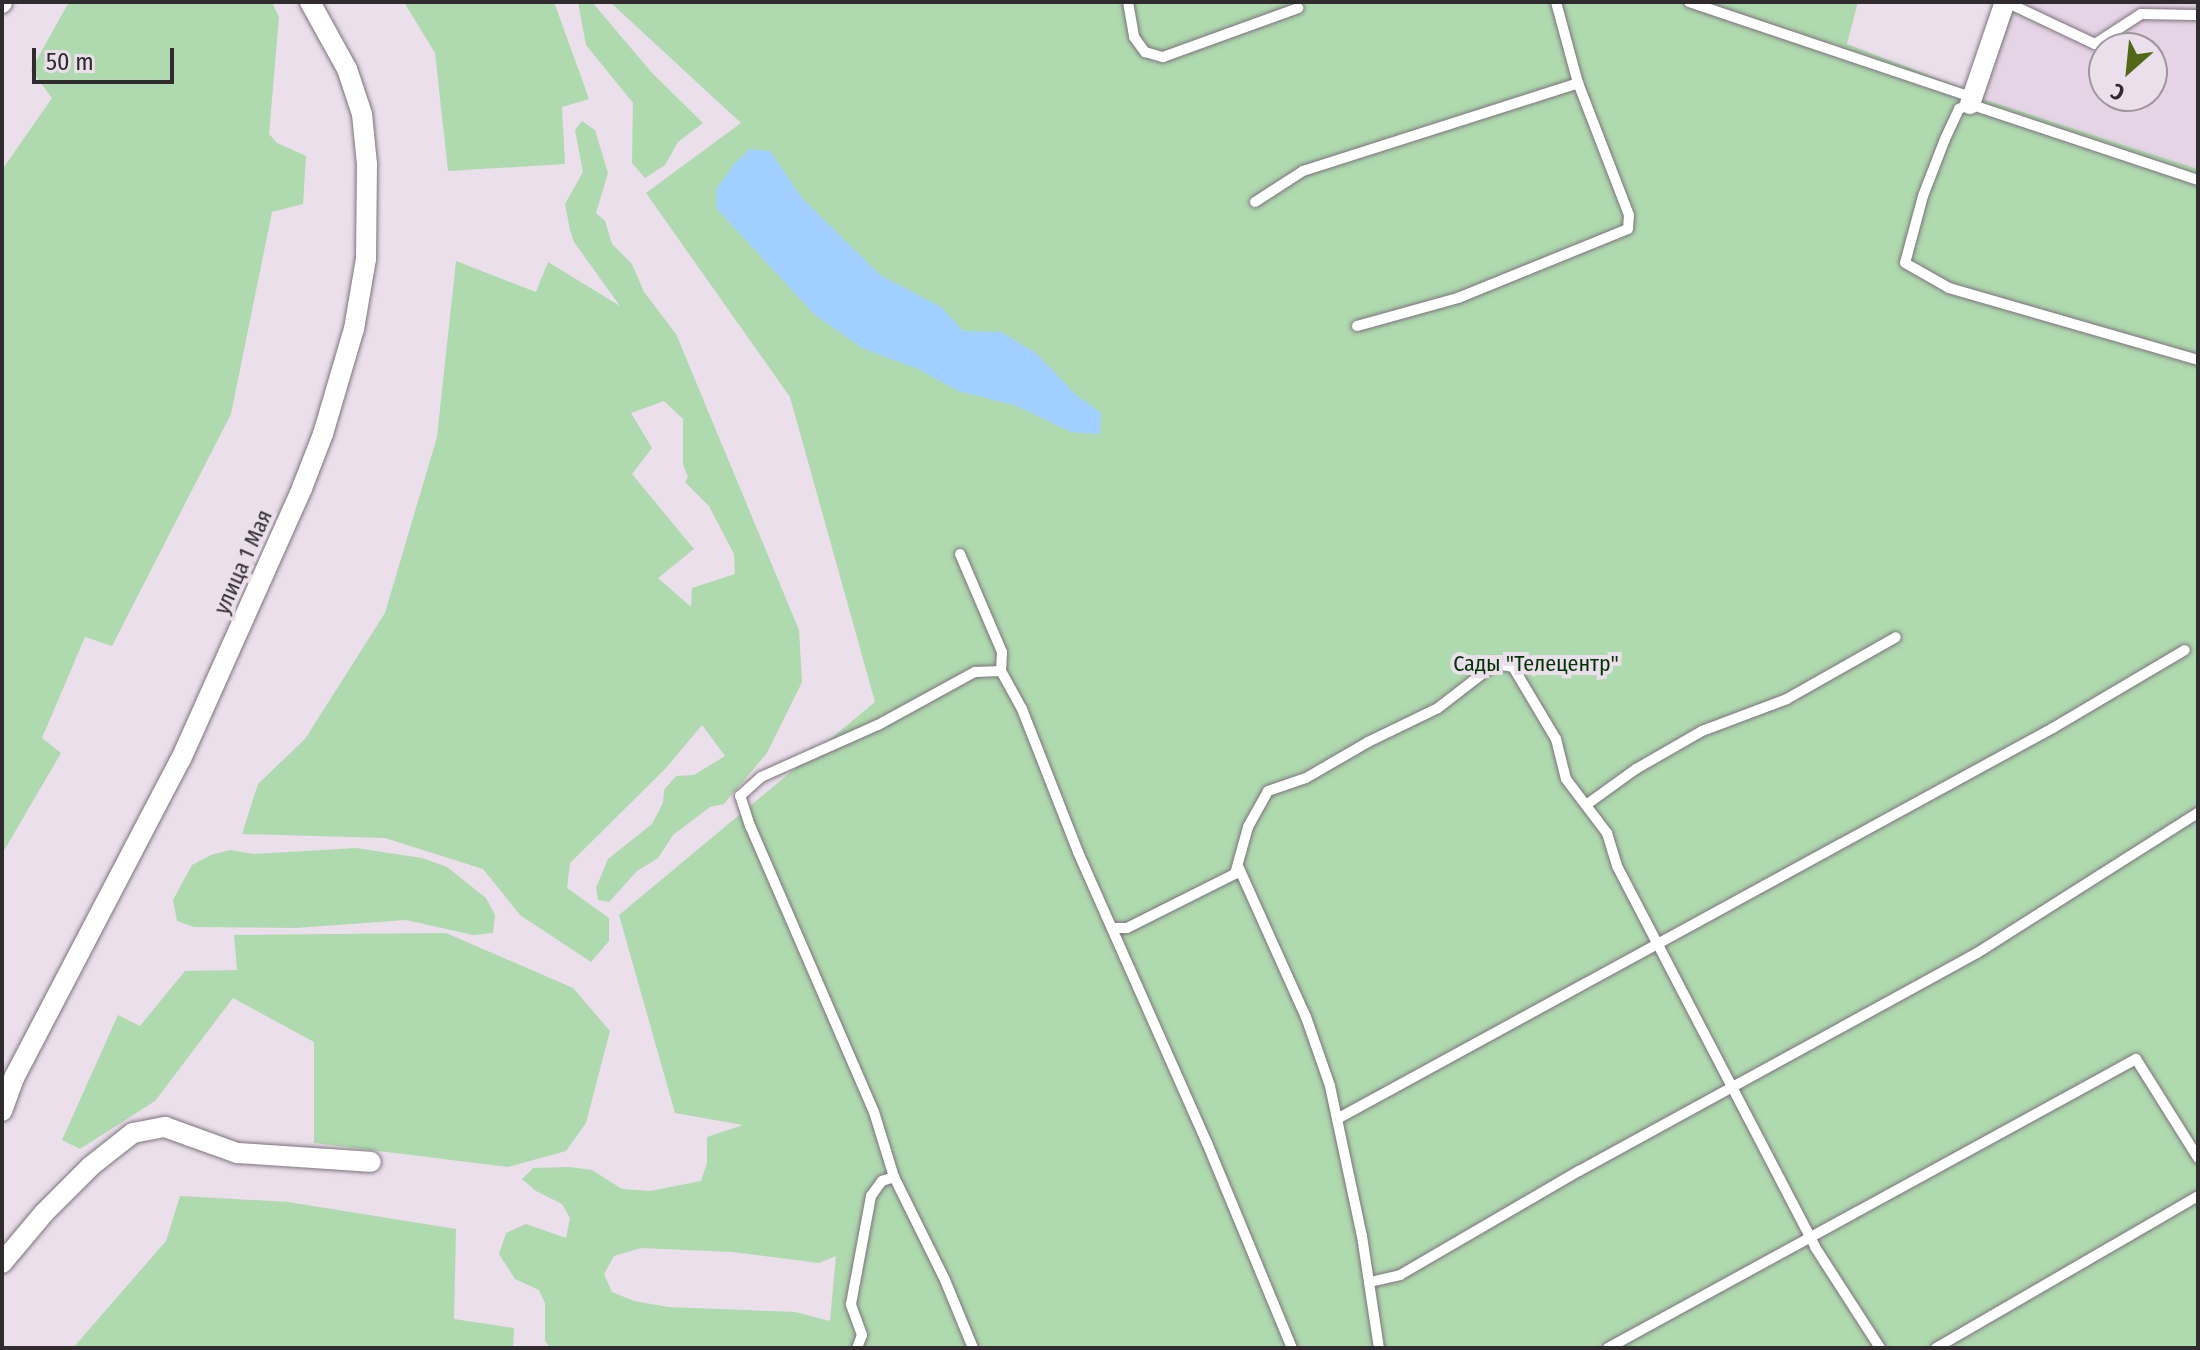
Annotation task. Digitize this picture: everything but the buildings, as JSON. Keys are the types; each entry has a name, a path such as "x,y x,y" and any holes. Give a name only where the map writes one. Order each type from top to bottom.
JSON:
{"street":[{"name":"улица 1 Мая","path":"2,1111 15,1076 181,759 307,474 354,329 366,259 367,164 362,114 347,69 310,2"},
{"path":"1971,100 2006,2"},
{"path":"2,1263 44,1213 91,1166 133,1133 165,1127 237,1153 371,1162"}],"lane":[{"path":"1128,2 1134,37 1145,52 1163,57 1298,8"},
{"path":"1357,326 1458,298 1628,229 1629,215 1578,83 1556,2"},
{"path":"1689,2 2198,180"},
{"path":"2006,2 2095,44 2141,14 2198,15"},
{"path":"1255,202 1303,171 1578,83"},
{"path":"1971,100 1959,109 1945,139 1923,196 1905,263 1949,288 2198,360"},
{"path":"960,554 1002,652 1001,671 1022,709 1292,1348"},
{"path":"1586,805 1636,769 1702,731 1787,699 1896,637"},
{"path":"1337,1119 2053,728 2185,650"},
{"path":"1112,928 1127,928 1235,874 1248,827 1268,791 1306,778 1368,742 1438,708 1495,664 1513,667 1556,739 1566,779 1607,833 1617,866 1810,1237 1880,1348"},
{"path":"973,1348 945,1280 894,1177 874,1112 750,826 740,796 761,777 878,725 975,672 1001,671"},
{"path":"1370,1282 1400,1275 1579,1171 1977,953 2198,813"},
{"path":"1238,865 1306,1017 1330,1086 1370,1282 1379,1348"},
{"path":"1608,1348 2136,1059 2198,1158"},
{"path":"857,1348 862,1335 851,1304 871,1196 882,1181 894,1177"},
{"path":"1936,1348 2198,1196"}],"shaded area":[{"path":"2017,2 2198,2 2198,169 1983,99"}],"green space":[{"path":"69,2 272,2 279,17 269,134 277,143 306,156 303,204 272,212 231,414 112,646 85,637 42,738 61,753 2,854 2,170 52,98 31,70"},
{"path":"404,2 554,2 589,99 562,107 565,164 448,171 435,53"},
{"path":"578,2 592,2 652,73 703,123 678,142 665,165 645,178 632,163 633,103 586,45"},
{"name":"Сады \"Телецентр\"","path":"610,2 1858,2 1847,44 1965,89 2017,2 1983,99 2198,169 2198,1348 551,1348 545,1341 545,1303 539,1290 515,1279 499,1254 506,1233 526,1224 566,1238 570,1218 562,1204 536,1191 522,1179 533,1168 569,1167 592,1170 622,1189 650,1191 701,1181 707,1163 707,1137 743,1125 675,1113 619,915 875,702 790,397 646,193 741,123","holes":["641,1248 733,1252 819,1263 836,1256 830,1321 795,1312 668,1307 634,1301 612,1292 604,1274 614,1256"]},
{"path":"582,121 595,130 608,173 596,213 605,221 612,244 632,264 644,292 676,334 799,630 802,682 767,753 724,804 710,807 673,835 658,858 637,871 609,902 598,900 596,888 608,859 652,824 663,803 664,790 676,776 694,775 725,756 702,725 666,768 570,863 567,888 609,918 609,941 591,962 520,915 483,869 385,838 242,834 258,784 305,739 385,613 437,437 456,261 536,292 548,262 620,306 574,242 570,230 565,204 583,172 575,130","holes":["664,401 683,419 683,464 688,477 685,482 709,506 734,554 735,574 692,588 691,607 658,578 694,549 632,474 652,448 631,413"]},
{"path":"356,848 422,858 447,867 486,898 495,915 493,933 473,935 406,920 296,928 194,927 177,921 173,900 192,865 211,855 230,850 253,854"},
{"path":"446,933 573,988 610,1031 586,1123 566,1151 508,1167 314,1143 314,1042 233,998 155,1101 80,1149 62,1140 118,1015 140,1026 185,971 237,970 234,935"},
{"path":"180,1196 288,1202 456,1229 454,1319 514,1328 513,1348 73,1348 166,1241"}],"water":[{"path":"750,149 770,151 802,198 880,275 941,307 963,331 1001,332 1036,353 1075,394 1101,413 1100,434 1071,432 1017,406 958,391 918,369 862,348 815,315 716,208 716,190 735,163"}]}
